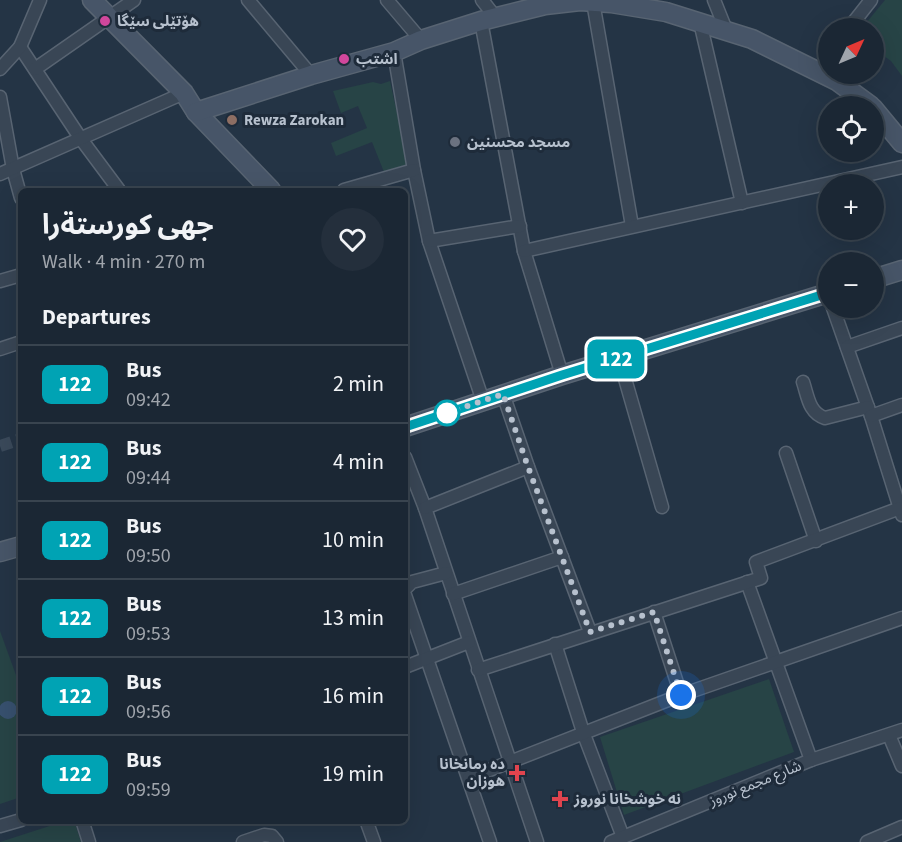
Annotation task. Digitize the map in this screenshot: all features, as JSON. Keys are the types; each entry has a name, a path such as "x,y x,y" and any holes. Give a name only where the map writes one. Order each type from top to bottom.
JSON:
{"main road":[{"path":"92,0 184,93 196,112 269,188"},
{"path":"196,112 311,75 394,52 422,40 488,19 568,1 661,6 818,64"},
{"path":"844,84 858,96"},
{"path":"884,121 902,144"},
{"path":"884,276 902,270"},
{"path":"408,426 562,375 818,296"},
{"path":"0,552 18,547"}],"street":[{"path":"0,69 20,47 40,0"},
{"path":"35,69 134,0"},
{"path":"248,0 311,75"},
{"path":"387,0 422,40"},
{"path":"482,0 488,19 524,251 562,375"},
{"path":"714,0 726,30"},
{"path":"857,18 871,0"},
{"path":"593,2 632,226"},
{"path":"700,22 742,203"},
{"path":"20,47 81,139 118,188"},
{"path":"394,52 414,170 429,241 483,401"},
{"path":"0,174 184,93"},
{"path":"0,97 18,188"},
{"path":"524,251 902,167"},
{"path":"351,188 414,170"},
{"path":"429,241 520,226"},
{"path":"0,281 18,276"},
{"path":"478,669 761,578 756,562 901,512 837,318"},
{"path":"847,347 902,328"},
{"path":"0,349 18,343"},
{"path":"619,358 662,507"},
{"path":"803,382 812,409 818,416 825,418 902,405"},
{"path":"503,394 590,632"},
{"path":"786,453 816,541"},
{"path":"408,466 425,508 537,842"},
{"path":"425,508 528,467"},
{"path":"453,594 562,557"},
{"path":"408,586 412,582 446,573"},
{"path":"747,582 811,760"},
{"path":"408,604 490,842"},
{"path":"654,612 681,695"},
{"path":"469,778 510,760 681,695 902,618"},
{"path":"408,666 469,642"},
{"path":"555,644 583,732 625,839"},
{"name":"شارع مجمع نوروز","path":"625,839 811,760 902,730"},
{"path":"889,735 902,766"},
{"path":"0,826 18,821"},
{"path":"83,824 89,842"},
{"path":"367,824 374,842"},
{"path":"867,842 902,828"},
{"path":"243,842 264,835 272,836 277,842"}],"green space":[{"path":"885,0 902,0 902,76 891,61 884,56 884,18 870,18"},
{"path":"390,81 408,164 384,172 372,142 336,156 331,143 367,128 358,106 341,113 333,91 373,82 381,84"},
{"path":"0,631 18,681 18,798 0,804"},
{"path":"769,679 794,752 624,815 600,737"},
{"path":"56,824 75,824 81,842 0,842"}],"water":[{"path":"8,701 14,704 17,710 14,716 8,719 2,716 -1,710 2,704"}],"tunnel":[{"path":"0,446 18,440"}],"bus line":[{"name":"122","path":"408,426 562,375 818,296"}],"place":[{"name":"هۆتێلی سێگا","path":"105,21"},
{"name":"اشتب","path":"344,59"},
{"name":"Rewza Zarokan","path":"232,120"},
{"name":"مسجد محسنين","path":"455,142"},
{"name":"ده رمانخانا هوزان","path":"517,773"},
{"name":"نه خوشخانا نوروز","path":"560,799"}],"route":[{"path":"447,413 503,394 590,632 654,612 681,695"}]}
